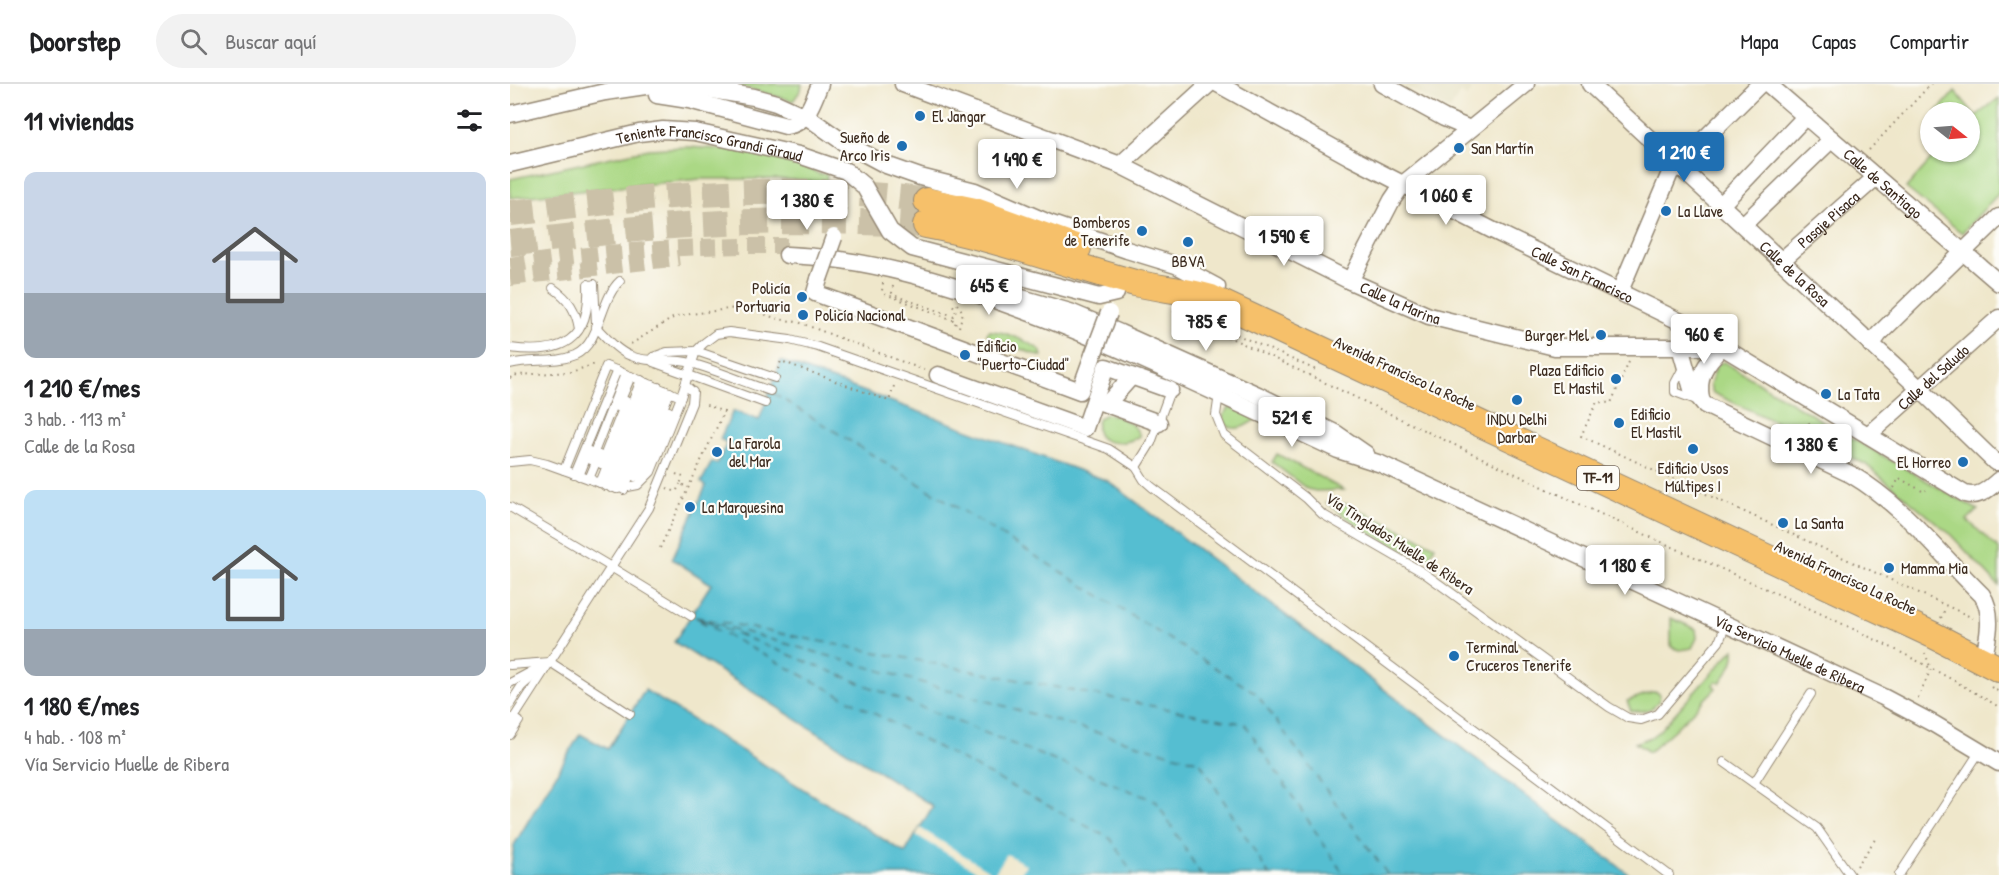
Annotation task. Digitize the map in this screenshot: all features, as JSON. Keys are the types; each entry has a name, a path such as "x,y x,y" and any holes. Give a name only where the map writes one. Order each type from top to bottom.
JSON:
{"main road":[{"name":"TF-11","path":"926,213 975,210 1123,265 1189,278 1214,293"},
{"name":"Avenida Francisco La Roche","path":"1214,293 1447,391 1992,655"}],"street":[{"path":"510,114 605,92 652,85 723,91 776,103 797,104 810,84"},
{"path":"510,125 649,95 689,100 778,126 792,126 805,116 820,84"},
{"path":"1120,165 1209,84"},
{"name":"Calle San Francisco","path":"1218,84 1403,184 1694,329 1965,494 1974,496 1984,492 1999,480"},
{"path":"1382,84 1444,118 1470,129"},
{"path":"1350,280 1392,200 1403,184 1526,84"},
{"name":"Calle de la Rosa","path":"1590,84 1920,389 1995,462 1999,462"},
{"path":"1620,291 1666,179 1677,165 1760,84"},
{"name":"Calle de Santiago","path":"1768,84 1999,283"},
{"name":"Calle la Marina","path":"906,85 1120,165 1350,280 1429,316 1543,346 1635,348 1685,356 1722,347"},
{"name":"Avenida Francisco La Roche","path":"776,103 805,116 843,142 886,165 920,177 975,191 1056,225 1176,265 1214,293"},
{"path":"1721,205 1806,116"},
{"name":"Teniente Francisco Grandi Giraud","path":"510,164 639,133 663,130 695,132 799,155 846,171 864,186 890,231 912,248 1099,297 1117,291 1080,391 954,336"},
{"path":"1743,225 1832,139"},
{"name":"Pasaje Pisaca","path":"1781,261 1875,178"},
{"path":"1871,345 1911,301 1999,217"},
{"path":"829,243 815,293 954,336"},
{"name":"Vía Servicio Muelle de Ribera","path":"1179,367 966,290 874,265 791,252 829,243 1041,303 1094,322 1221,387 1337,434 1381,464 1912,711 1999,763"},
{"name":"Calle del Saludo","path":"1868,435 1999,318"},
{"path":"1694,329 1685,356 1692,389 1701,402 1716,412 1852,475 1887,500 1982,594 1987,603 1992,655"},
{"path":"1701,402 1700,379 1713,356 1722,347"},
{"path":"1101,402 1106,366 1170,390"},
{"path":"938,375 1085,428 1101,402 1131,377"},
{"path":"1101,402 1159,423"}],"lane":[{"path":"510,364 556,360 574,355 586,346 604,310 609,294 620,281"},
{"path":"510,348 532,350 554,348 567,342 579,329 587,311 591,284 597,309 596,327"},
{"path":"553,288 572,306 579,329"},
{"path":"596,327 626,354 765,403"},
{"path":"685,385 696,351 716,334 729,332 758,334 818,347 1109,449 1136,467 1144,480 1152,487 1670,875"},
{"path":"647,360 667,352 696,351 775,378"},
{"path":"1685,356 1675,383 1673,396 1701,402"},
{"path":"647,360 678,360 692,363 770,391"},
{"path":"510,724 649,508 692,403 693,393 685,385 645,382 606,366 598,481"},
{"path":"1136,467 1151,443 1179,367"},
{"path":"598,481 645,382"},
{"path":"598,481 645,382"},
{"path":"598,481 645,382"},
{"path":"598,481 645,382"},
{"path":"510,462 530,460 598,481 651,472 645,382"},
{"name":"Vía Tinglados Muelle de Ribera","path":"1221,387 1216,415 1224,435 1306,498 1322,514 1424,573 1609,707 1628,718 1641,720 1658,714 1719,642 1726,623"},
{"path":"510,507 691,616"},
{"path":"510,683 550,662"},
{"path":"510,694 516,684 550,662"},
{"path":"510,704 521,687 550,662"},
{"path":"510,714 525,690 550,662"},
{"path":"510,735 534,696 550,662"},
{"path":"510,665 550,662 630,714"},
{"path":"1754,783 1811,694"},
{"path":"1899,875 1980,750"},
{"path":"1724,762 1816,828 1850,875"}],"path":[{"path":"1869,150 1931,84"},
{"path":"886,281 881,288 885,294 956,321 954,336"},
{"path":"891,282 900,285 894,285 892,291 896,296 954,316 957,311 956,306 942,298 957,303 963,312 954,336"},
{"path":"1173,311 1349,393 1452,445 1824,616 1931,669 1999,707"},
{"path":"1186,312 1323,373"},
{"path":"1635,348 1611,403 1597,402 1581,436 1976,620"},
{"path":"775,378 781,361 889,401 898,375"},
{"path":"660,548 724,412 706,405 692,403"},
{"path":"1801,438 1819,406"},
{"path":"659,484 676,492 684,477 665,469"},
{"path":"1893,489 1899,478 1924,492 1926,490"},
{"path":"680,484 688,488"},
{"path":"1912,711 1931,669 1925,654"},
{"path":"1857,866 1876,838"}],"shaded area":[{"path":"1400,84 1469,84 1472,91 1466,97 1461,92 1450,110"}],"green space":[{"path":"732,84 802,84 801,90 793,101"},
{"path":"1955,91 1964,102 1946,102"},
{"path":"1999,98 1999,193 1962,233 1906,188 1929,162 1980,162 1980,113"},
{"path":"687,147 735,150 766,156 805,167 819,174 827,174 826,183 778,179 700,179 510,198 510,179 649,149"},
{"path":"989,331 1001,332 1023,340 1040,350 1042,356 990,338 987,334"},
{"path":"1724,362 1978,510 1967,520 1999,549 1999,586 1949,533 1865,464 1713,393 1710,385 1717,364"},
{"path":"1230,407 1258,418 1242,427 1230,427 1226,425 1223,416"},
{"path":"1106,414 1126,421 1135,427 1140,436 1133,440 1116,443 1102,439 1097,427 1099,418"},
{"path":"1277,454 1344,490 1307,489 1272,462"},
{"path":"1327,503 1347,504 1435,546 1429,558 1399,547 1364,529"},
{"path":"1671,618 1696,629 1697,638 1692,648 1680,650 1671,647"},
{"path":"1734,649 1732,663 1720,683 1716,681 1713,685 1716,688 1675,729 1649,752 1635,743 1659,731"},
{"path":"1652,692 1660,695 1653,707 1631,711 1627,701"}],"water":[{"path":"781,361 1108,481 1630,875 510,875 514,845 580,734 608,749 645,690 905,853 933,806 674,642 711,584 672,559 706,486 701,482 712,462 717,464 727,443 720,439 733,411 759,420"}],"pier":[{"path":"920,828 994,874 1007,854 1026,865 1020,875 983,875 916,835"}],"ferry route":[{"path":"773,393 1256,693 1388,875"},
{"path":"695,617 1245,724 1344,875"},
{"path":"697,618 1156,801 1201,875"},
{"path":"703,620 1200,762 1269,875"},
{"path":"700,621 1111,839 1133,875"}],"tunnel":[{"path":"510,213 716,193 822,192 927,201"},
{"path":"510,243 716,223 821,221 926,225"},
{"path":"510,265 648,250 787,246"},
{"path":"510,278 679,258"}],"place":[{"name":"El Jangar","path":"920,116"},
{"name":"Sueño de Arco Iris","path":"902,146"},
{"name":"San Martín","path":"1459,148"},
{"name":"La Llave","path":"1666,211"},
{"name":"Bomberos de Tenerife","path":"1142,231"},
{"name":"BBVA","path":"1188,242"},
{"name":"Policía Portuaria","path":"802,297"},
{"name":"Policía Nacional","path":"803,315"},
{"name":"Burger Mel","path":"1601,335"},
{"name":"Edificio \"Puerto-Ciudad\"","path":"965,355"},
{"name":"Plaza Edificio El Mastil","path":"1616,379"},
{"name":"La Tata","path":"1826,394"},
{"name":"INDU Delhi Darbar","path":"1517,400"},
{"name":"Edificio El Mastil","path":"1619,423"},
{"name":"Edificio Usos Múltipes I","path":"1693,449"},
{"name":"La Farola del Mar","path":"717,452"},
{"name":"El Horreo","path":"1963,462"},
{"name":"La Marquesina","path":"690,507"},
{"name":"La Santa","path":"1783,523"},
{"name":"Mamma Mia","path":"1889,568"},
{"name":"Terminal Cruceros Tenerife","path":"1454,656"}]}
